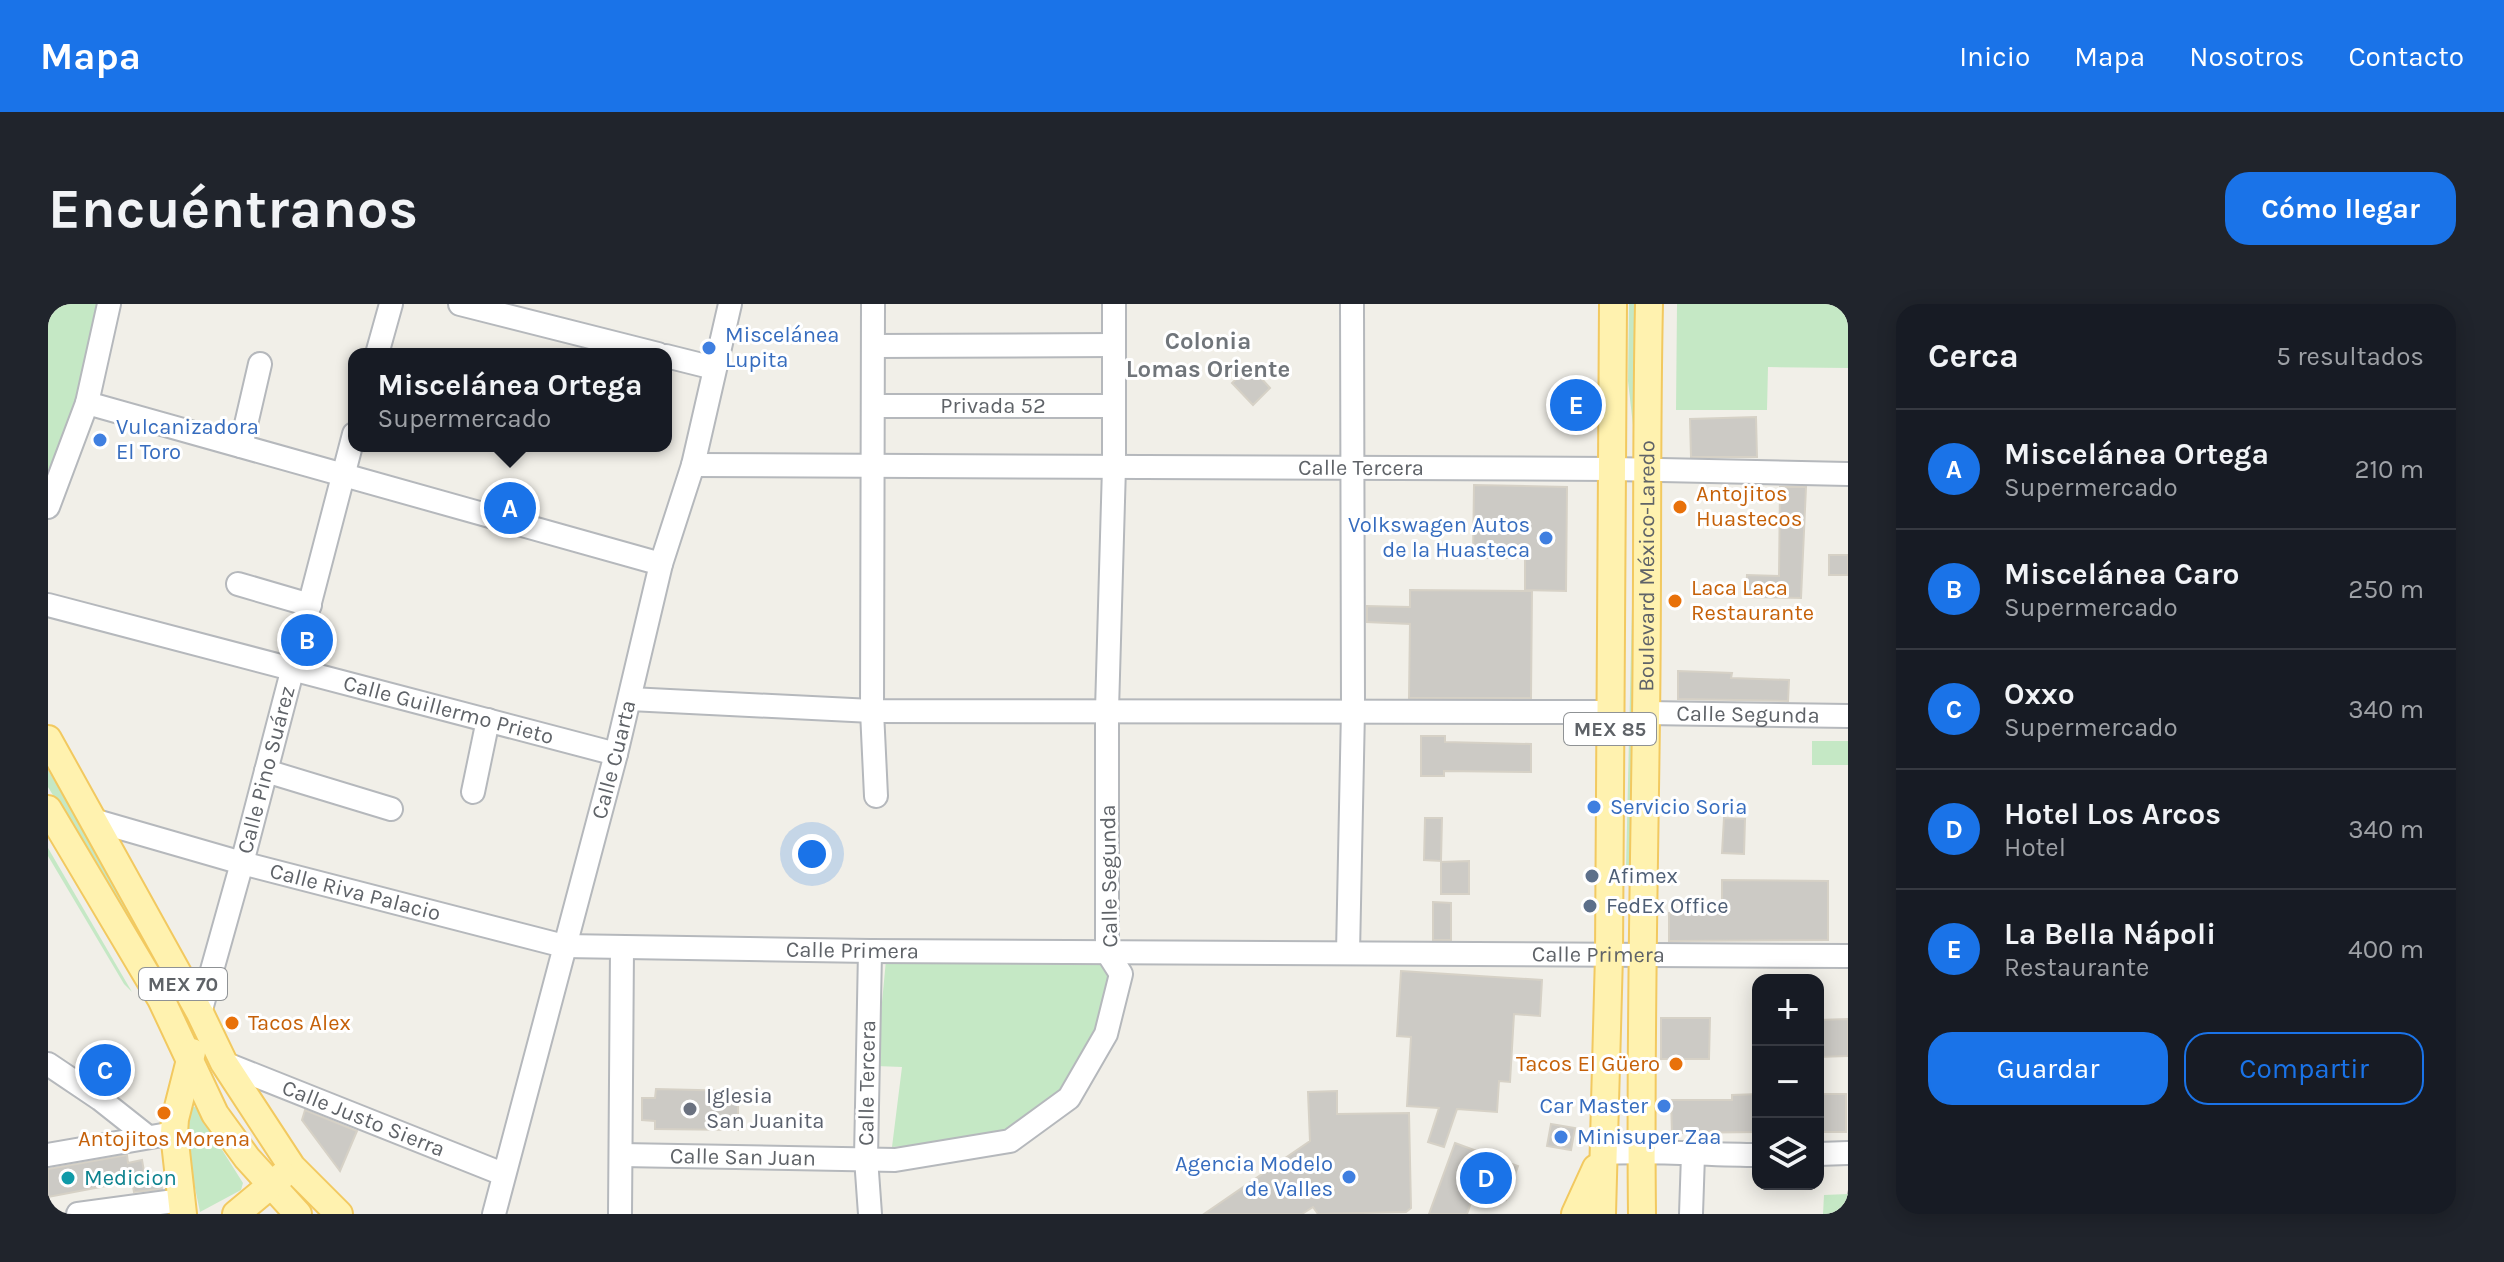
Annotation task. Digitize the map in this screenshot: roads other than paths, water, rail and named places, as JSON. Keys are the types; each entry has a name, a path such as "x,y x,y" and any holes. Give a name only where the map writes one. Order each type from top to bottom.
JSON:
{"main road":[{"name":"Boulevard México-Laredo","path":"1602,1214 1609,955 1613,304"},
{"name":"Boulevard México-Laredo","path":"1642,1214 1645,470 1649,304"},
{"name":"MEX 70","path":"48,739 200,1013 224,1063 292,1167 339,1214"},
{"name":"MEX 70","path":"48,809 161,999 215,1114 247,1158 298,1214"},
{"path":"182,1207 161,1135 175,1119 200,1013"},
{"path":"1575,1214 1602,1153"},
{"path":"240,1213 292,1167"}],"street":[{"path":"48,507 87,403 109,304"},
{"path":"379,348 391,304"},
{"path":"460,304 634,348"},
{"name":"Calle Cuarta","path":"494,1214 616,754 661,564 693,465 730,304"},
{"path":"873,304 872,711 876,796"},
{"name":"Calle Segunda","path":"866,1158 895,1160 1010,1141 1069,1098 1106,1034 1121,974 1107,952 1107,710 1114,467 1114,304"},
{"path":"1348,953 1353,710 1352,304"},
{"path":"873,346 1114,345"},
{"path":"672,358 714,368"},
{"path":"241,446 260,364"},
{"path":"87,403 661,564"},
{"name":"Privada 52","path":"873,406 1113,406"},
{"name":"Calle Pino Suárez","path":"200,1013 349,452"},
{"name":"Calle Tercera","path":"693,465 1613,469 1848,474"},
{"path":"238,584 310,605"},
{"name":"Calle Guillermo Prieto","path":"48,605 616,754"},
{"path":"630,699 872,711 1610,712"},
{"name":"Calle Segunda","path":"1646,713 1848,716"},
{"path":"473,792 488,720"},
{"path":"266,771 391,809"},
{"name":"Calle Riva Palacio","path":"93,820 242,863 564,946 622,949"},
{"path":"620,1214 622,949"},
{"name":"Calle Primera","path":"622,949 1848,956"},
{"name":"Calle Tercera","path":"870,951 866,1158 870,1214"},
{"name":"Calle Justo Sierra","path":"224,1063 503,1174"},
{"path":"48,1064 161,1135"},
{"path":"48,1155 161,1135"},
{"path":"1602,1153 1641,1151 1752,1155"},
{"path":"1824,1154 1848,1153"},
{"name":"Calle San Juan","path":"621,1155 866,1158"},
{"path":"1691,1214 1693,1155"},
{"path":"78,1214 182,1207"}],"place":[{"name":"Miscelánea Lupita","path":"709,348"},
{"name":"La Bella Nápoli","path":"1576,405"},
{"name":"Vulcanizadora El Toro","path":"100,440"},
{"name":"Antojitos Huastecos","path":"1680,507"},
{"name":"Miscelánea Ortega","path":"510,508"},
{"name":"Volkswagen Autos de la Huasteca","path":"1546,538"},
{"name":"Laca Laca Restaurante","path":"1675,601"},
{"name":"Miscelánea Caro","path":"307,640"},
{"name":"Servicio Soria","path":"1594,807"},
{"name":"Afimex","path":"1592,876"},
{"name":"FedEx Office","path":"1590,906"},
{"name":"Tacos Alex","path":"232,1023"},
{"name":"Tacos El Güero","path":"1676,1064"},
{"name":"Oxxo","path":"105,1070"},
{"name":"Car Master","path":"1664,1106"},
{"name":"Iglesia San Juanita","path":"690,1109"},
{"name":"Antojitos Morena","path":"164,1113"},
{"name":"Minisuper Zaa","path":"1561,1137"},
{"name":"Agencia Modelo de Valles","path":"1349,1177"},
{"name":"Medicion","path":"68,1178"},
{"name":"Hotel Los Arcos","path":"1486,1178"}],"district":[{"name":"Colonia Lomas Oriente","path":"1208,355"}]}
